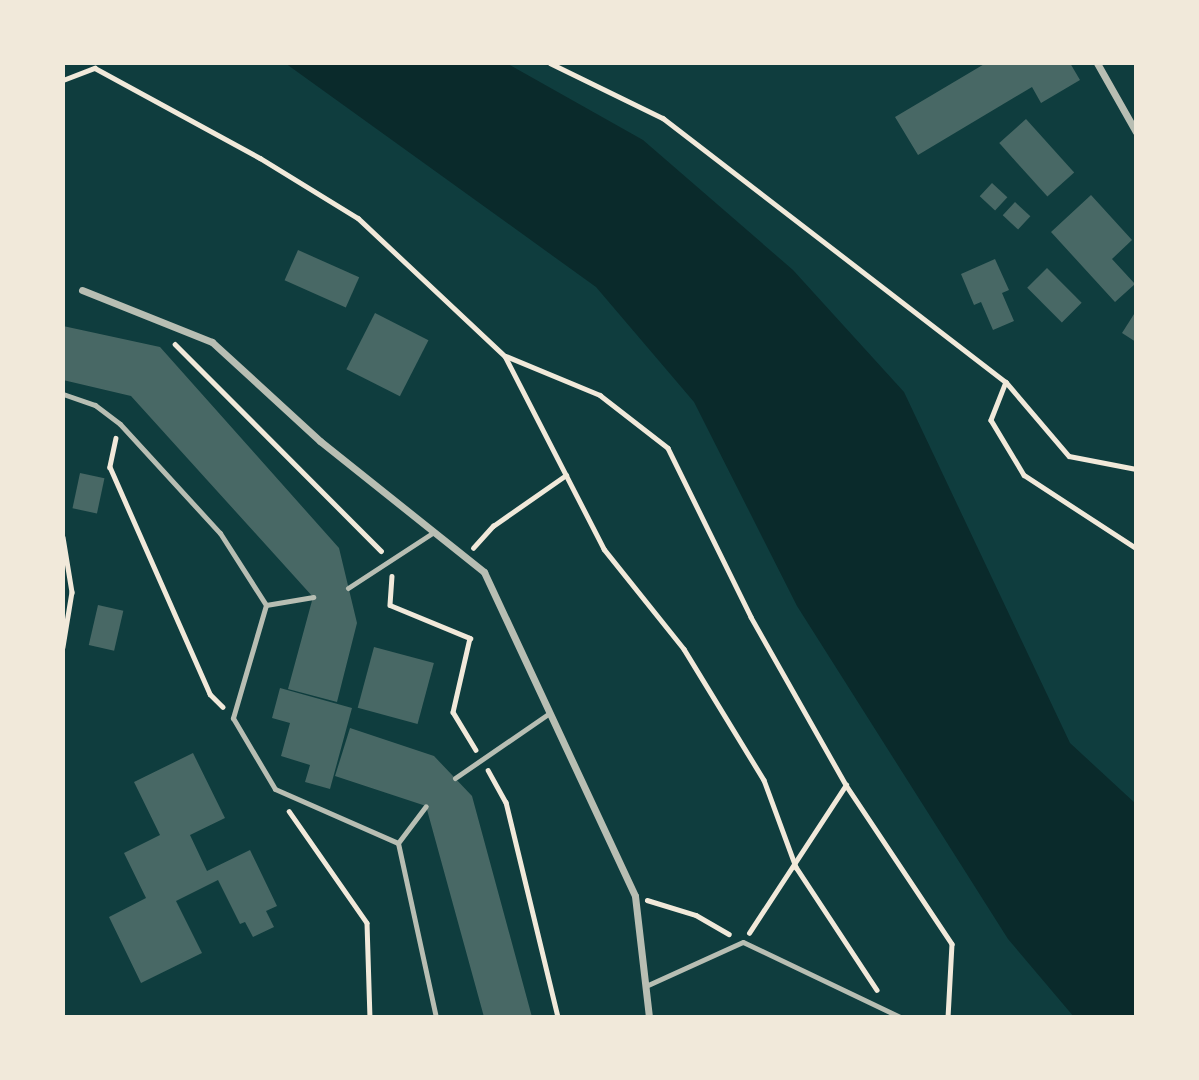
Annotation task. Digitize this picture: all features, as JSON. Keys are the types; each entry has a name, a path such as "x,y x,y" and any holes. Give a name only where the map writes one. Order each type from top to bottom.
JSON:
{"street":[{"path":"1097,63 1136,132"},
{"path":"82,290 212,342 320,441 484,572 635,896 648,985 649,1017"}],"lane":[{"path":"63,394 95,405 120,424 220,533 266,605 233,718 275,789 398,843"},
{"path":"348,587 393,563 434,532"},
{"path":"266,605 313,597"},
{"path":"455,778 480,757 548,714"},
{"path":"426,806 398,843 436,1017"},
{"path":"648,985 743,942 900,1017"}],"path":[{"path":"550,63 663,118 1006,382 1069,456 1136,469"},
{"path":"63,80 95,68 260,158 358,218 505,356 604,550 684,649 764,780 796,867 890,1011"},
{"path":"164,333 393,563 390,605 470,638 453,712 506,802 558,1017"},
{"path":"505,356 600,395 668,448 751,617 846,785 952,944 948,1017"},
{"path":"1006,382 991,420 1024,475 1136,548"},
{"path":"120,424 110,467 210,694 233,718"},
{"path":"465,556 493,526 566,475"},
{"path":"63,537 72,592 63,647"},
{"path":"635,896 696,915 743,942 796,867 846,785"},
{"path":"275,789 367,923 370,1017"}],"water":[{"path":"285,63 506,63 643,140 793,270 904,392 1070,743 1136,804 1136,1017 1074,1017 1008,939 797,606 694,402 596,287"}],"building":[{"path":"986,63 1070,63 1080,80 1041,103 1032,87 918,155 895,117"},
{"path":"1026,119 1074,173 1047,197 999,143"},
{"path":"992,183 1007,197 995,210 980,196"},
{"path":"1091,195 1132,240 1112,259 1135,284 1115,302 1051,232"},
{"path":"1015,202 1030,216 1018,229 1003,215"},
{"path":"298,250 359,277 346,307 285,280"},
{"path":"995,259 1009,290 1002,293 1014,321 993,330 981,302 974,305 961,274"},
{"path":"1047,268 1082,303 1062,322 1027,288"},
{"path":"1136,311 1136,342 1122,333"},
{"path":"375,313 428,340 400,396 346,369"},
{"path":"63,326 160,347 339,548 357,623 337,702 288,689 313,597 131,396 63,380"},
{"path":"80,473 104,478 97,513 73,508"},
{"path":"98,605 123,611 114,651 89,645"},
{"path":"374,647 434,663 418,724 358,708"},
{"path":"280,688 352,708 330,789 305,782 310,765 281,756 290,723 272,718"},
{"path":"350,728 434,756 472,796 532,1017 484,1017 426,806 335,776"},
{"path":"193,753 225,818 190,835 207,871 250,850 277,906 266,911 274,927 253,937 245,922 240,924 218,880 176,901 202,953 141,983 109,917 146,898 124,853 160,835 134,782"}]}
